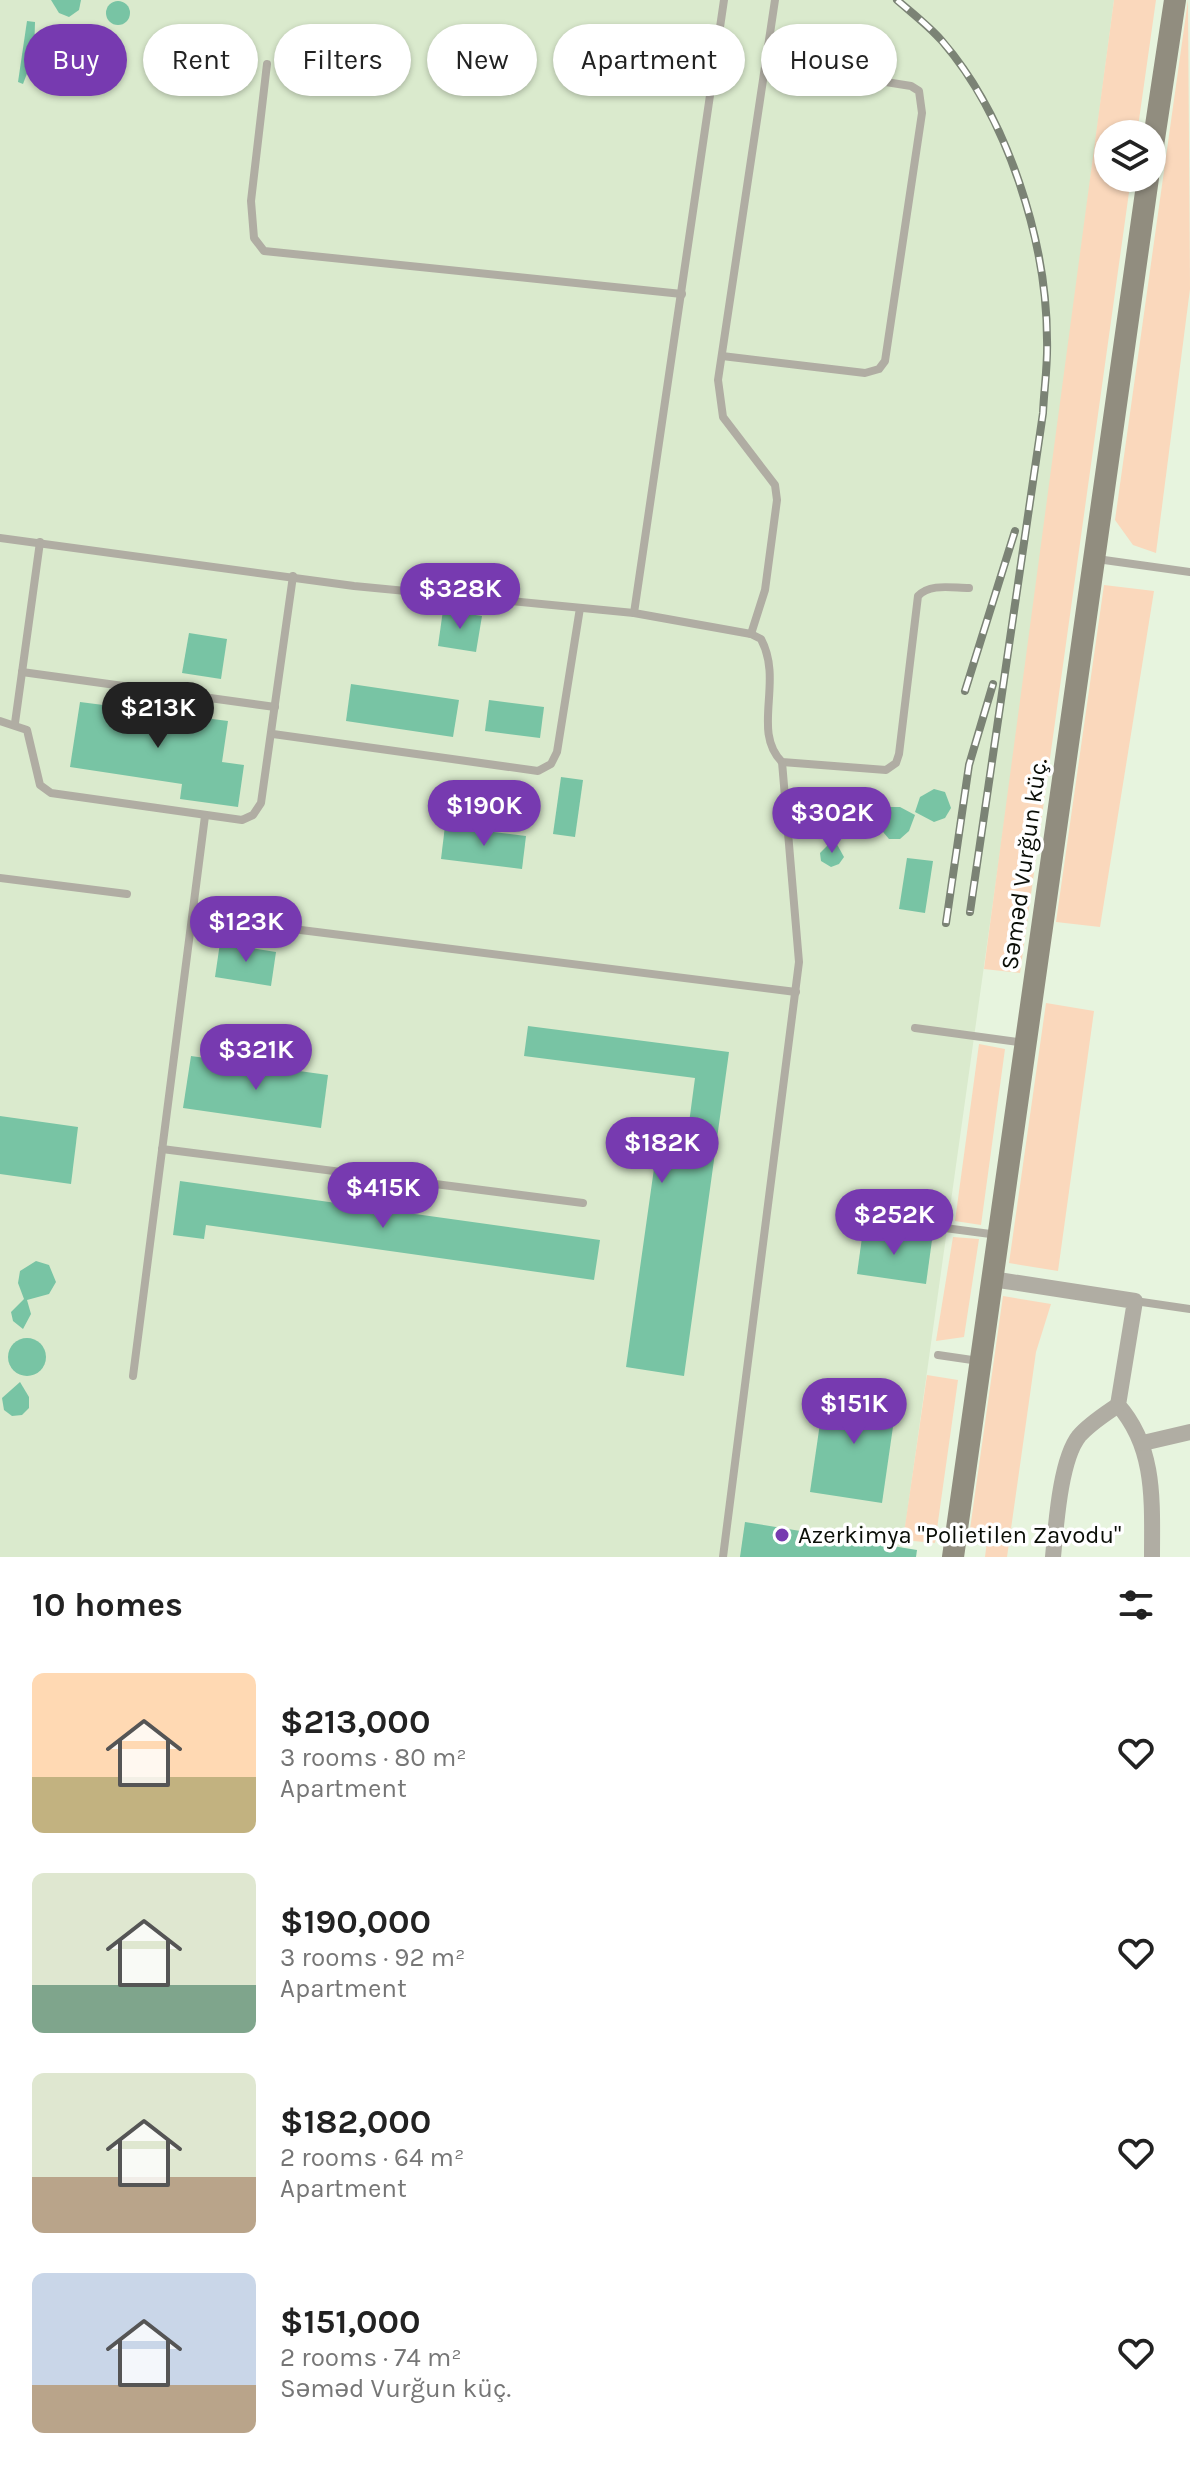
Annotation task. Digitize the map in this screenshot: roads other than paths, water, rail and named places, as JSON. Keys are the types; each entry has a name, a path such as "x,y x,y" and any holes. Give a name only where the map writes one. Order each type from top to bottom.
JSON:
{"main road":[{"path":"1157,120 1175,0"},
{"name":"Səməd Vurğun küç.","path":"953,1557 1146,192"}],"street":[{"path":"992,1279 1135,1301 1118,1405 1080,1434 1074,1444 1059,1508 1053,1557"},
{"path":"1118,1405 1133,1422 1143,1443 1152,1490 1152,1557"},
{"path":"1143,1443 1190,1432"}],"lane":[{"path":"634,613 724,0"},
{"path":"772,24 775,0"},
{"path":"267,64 251,201 254,238 264,251 682,294"},
{"path":"722,356 865,373 879,369 885,361 923,100 919,91 911,86 897,84"},
{"path":"751,634 765,590 777,500 775,485 723,417 718,402 722,356 761,96"},
{"path":"0,538 354,586 634,613 751,634 761,639 773,667 767,728 773,753 782,762 797,921 796,992 723,1557"},
{"path":"15,723 40,542"},
{"path":"1093,558 1190,572"},
{"path":"0,721 15,723 27,730 40,785 51,793 205,816 242,820 253,815 261,803 273,734 293,576"},
{"path":"782,762 892,768 899,754 918,596 924,589 969,588"},
{"path":"273,734 538,771 551,764 557,752 580,608"},
{"path":"22,672 275,707"},
{"path":"133,1376 205,816"},
{"path":"0,878 127,894"},
{"path":"237,922 796,992"},
{"path":"915,1028 1026,1043"},
{"path":"162,1149 583,1203"},
{"path":"869,1218 999,1235"},
{"path":"1135,1301 1190,1309"},
{"path":"938,1355 980,1361"}],"railway":[{"path":"897,0 942,41 986,105 1004,142 1031,222 1045,302 1047,349 1043,413 970,912"},
{"path":"965,691 1015,531"},
{"path":"946,923 969,765 993,684"}],"place":[{"name":"Azerkimya \"Polietilen Zavodu\"","path":"782,1535"}]}
